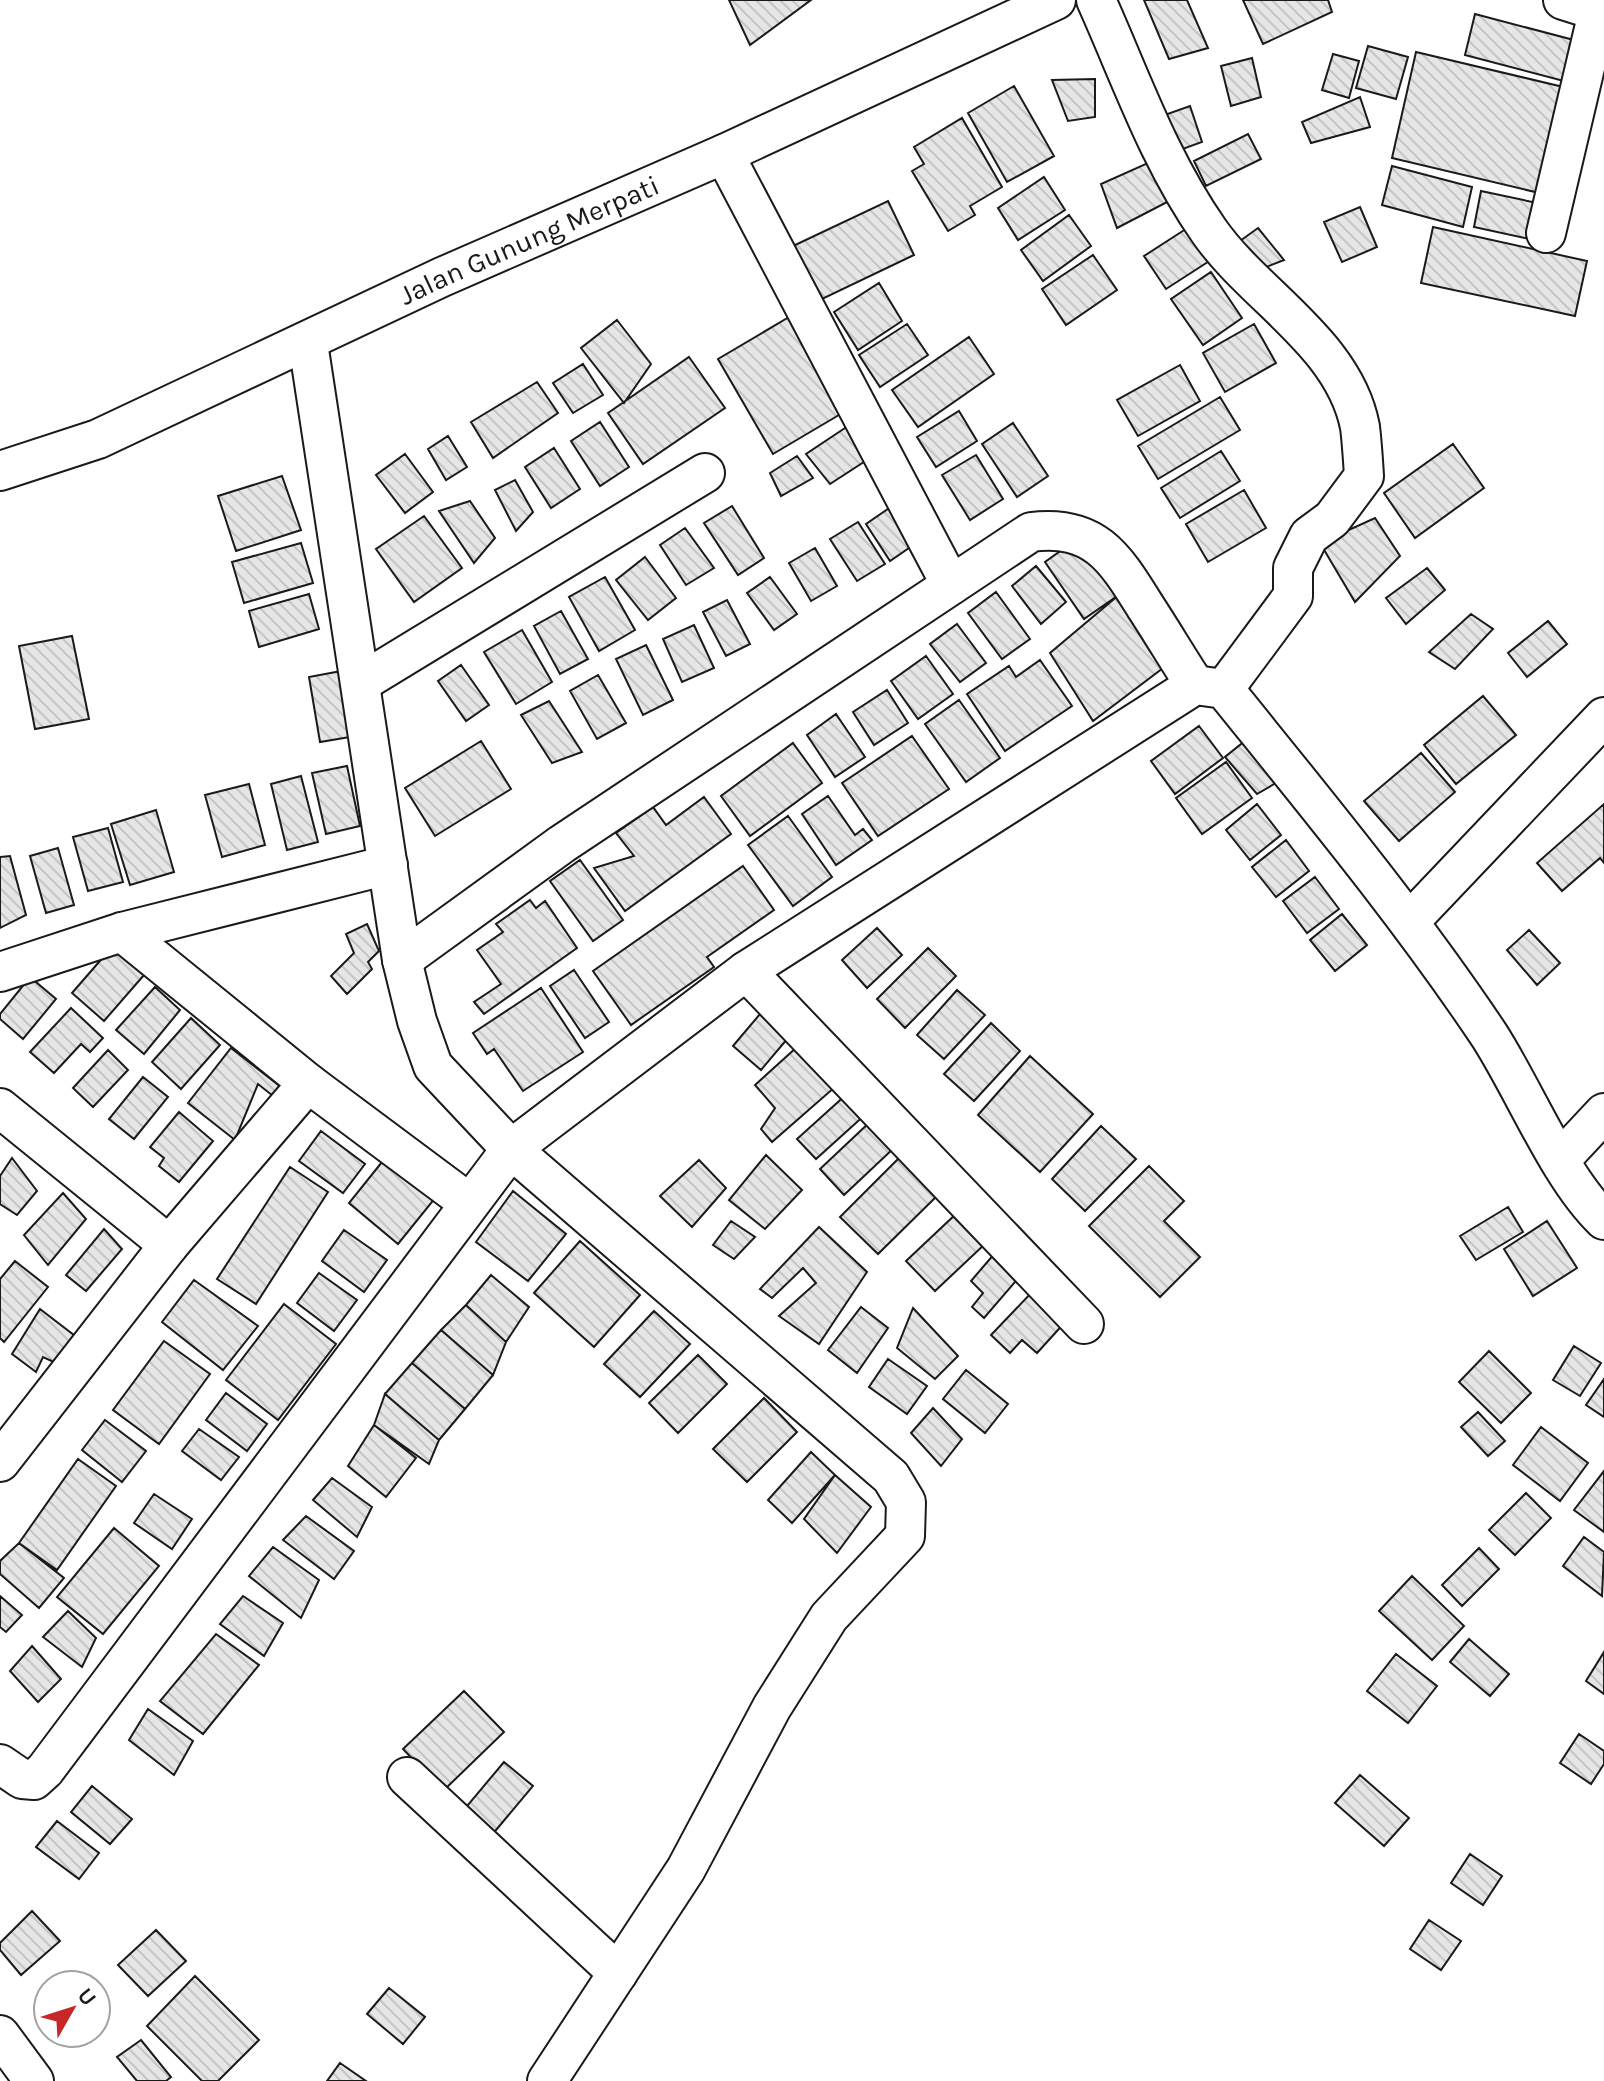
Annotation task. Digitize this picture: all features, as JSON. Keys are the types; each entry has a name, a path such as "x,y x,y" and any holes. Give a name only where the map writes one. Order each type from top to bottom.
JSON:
{"street":[{"name":"Jalan Gunung Merpati","path":"0,471 98,439 308,343 442,277 724,154 1056,0"},
{"path":"0,1764 22,1779 34,1780 45,1770 511,1149 746,971 1210,687 1293,596 1293,568 1309,536 1332,519 1364,476 1359,425 1343,386 1320,350 1210,233 1187,196 1143,111 1096,0"},
{"path":"1546,233 1591,105 1601,12 1563,0"},
{"path":"724,154 951,585"},
{"path":"308,343 402,960 417,1021 433,1066 511,1149 891,1477 906,1502 905,1536 829,1617 772,1707 686,1869 547,2081"},
{"path":"362,682 705,473"},
{"path":"402,960 562,844 1031,532 1050,530 1074,533 1114,557 1210,687 1410,921 1491,1038 1561,1159 1604,1220"},
{"path":"1410,921 1604,717"},
{"path":"0,972 122,932 388,865"},
{"path":"122,932 308,1083 469,1203"},
{"path":"746,971 1084,1324"},
{"path":"7,1437 308,1083"},
{"path":"0,1108 169,1245"},
{"path":"1561,1159 1604,1113"},
{"path":"407,1777 618,1973"},
{"path":"0,2035 34,2081"}],"building":[{"path":"729,0 811,0 750,45"},
{"path":"1144,0 1187,0 1208,48 1169,59"},
{"path":"1243,0 1328,0 1332,12 1263,44"},
{"path":"1475,14 1589,44 1579,85 1465,55"},
{"path":"1368,46 1408,57 1396,99 1356,88"},
{"path":"1416,52 1576,90 1552,196 1392,158"},
{"path":"1333,54 1359,61 1349,98 1322,90"},
{"path":"1252,58 1261,97 1231,106 1221,66"},
{"path":"1095,79 1095,117 1068,121 1052,80"},
{"path":"1014,86 1054,156 1007,182 968,113"},
{"path":"1360,97 1370,127 1311,143 1302,122"},
{"path":"1190,106 1202,142 1169,154 1156,118"},
{"path":"962,118 1002,187 970,206 975,215 948,231 912,171 924,164 914,147"},
{"path":"1248,134 1261,159 1206,186 1194,161"},
{"path":"1159,158 1173,199 1117,228 1101,184"},
{"path":"1392,166 1472,187 1463,227 1382,205"},
{"path":"1044,177 1065,210 1018,240 998,208"},
{"path":"1481,191 1542,204 1534,240 1474,227"},
{"path":"888,201 914,255 820,300 793,246"},
{"path":"1360,207 1377,247 1342,262 1324,222"},
{"path":"1069,215 1091,246 1043,281 1021,250"},
{"path":"1192,225 1214,258 1166,289 1144,256"},
{"path":"1433,227 1587,261 1575,316 1421,283"},
{"path":"1258,228 1284,260 1251,273 1233,246"},
{"path":"1093,255 1117,290 1066,325 1042,289"},
{"path":"1211,272 1242,318 1203,345 1171,299"},
{"path":"879,283 902,321 858,350 834,312"},
{"path":"789,317 844,412 773,454 718,359"},
{"path":"617,320 651,364 624,403 581,348"},
{"path":"907,324 928,355 880,387 859,355"},
{"path":"1254,324 1276,363 1225,392 1203,353"},
{"path":"969,337 994,374 918,427 892,390"},
{"path":"689,357 725,408 643,464 608,413"},
{"path":"583,364 603,395 573,413 553,383"},
{"path":"1180,365 1200,401 1138,436 1117,400"},
{"path":"537,382 558,413 493,458 471,422"},
{"path":"1220,397 1240,430 1158,479 1138,446"},
{"path":"959,411 977,441 936,467 917,437"},
{"path":"600,422 629,467 600,486 571,441"},
{"path":"1013,423 1048,476 1017,497 982,444"},
{"path":"848,426 873,456 830,484 806,454"},
{"path":"448,436 467,467 446,480 428,449"},
{"path":"1453,444 1484,488 1415,538 1384,493"},
{"path":"554,448 580,489 551,508 525,467"},
{"path":"1221,451 1240,481 1180,518 1161,488"},
{"path":"405,454 433,492 405,513 376,475"},
{"path":"976,455 1003,499 970,520 942,475"},
{"path":"797,456 813,478 781,496 770,473"},
{"path":"282,476 301,530 236,551 218,496"},
{"path":"515,480 533,512 516,531 495,490"},
{"path":"1244,490 1266,528 1208,562 1186,524"},
{"path":"470,501 495,538 474,563 439,511"},
{"path":"898,502 922,539 890,561 866,524"},
{"path":"732,506 764,558 738,575 704,523"},
{"path":"424,516 462,568 414,602 376,549"},
{"path":"1375,518 1400,556 1355,602 1320,543"},
{"path":"858,522 885,564 857,581 830,539"},
{"path":"685,528 714,568 686,585 660,545"},
{"path":"1080,537 1120,594 1084,619 1045,562"},
{"path":"301,543 313,583 244,603 232,562"},
{"path":"815,548 837,586 811,601 789,563"},
{"path":"645,557 676,598 648,620 616,580"},
{"path":"1036,566 1066,602 1041,624 1012,586"},
{"path":"1427,568 1445,590 1406,624 1386,598"},
{"path":"605,577 635,630 599,651 569,597"},
{"path":"770,577 797,614 774,630 747,593"},
{"path":"996,592 1030,639 1002,659 968,613"},
{"path":"309,594 319,629 259,647 249,611"},
{"path":"1120,594 1167,665 1093,721 1050,653"},
{"path":"727,600 750,644 726,656 703,612"},
{"path":"561,611 588,659 560,674 534,626"},
{"path":"1471,614 1493,629 1455,669 1429,652"},
{"path":"1548,621 1567,644 1527,677 1508,653"},
{"path":"957,624 986,663 960,682 930,644"},
{"path":"694,625 714,668 682,682 663,639"},
{"path":"522,630 552,682 516,704 484,652"},
{"path":"72,636 89,719 35,729 19,646"},
{"path":"646,645 673,700 643,715 616,659"},
{"path":"926,656 953,694 918,719 891,681"},
{"path":"1040,660 1072,706 1005,751 967,694 1009,666 1016,677"},
{"path":"461,665 489,705 466,721 438,681"},
{"path":"352,669 362,735 320,742 309,677"},
{"path":"598,675 626,723 597,739 570,691"},
{"path":"887,690 908,723 874,745 853,712"},
{"path":"1483,696 1516,735 1456,784 1424,745"},
{"path":"959,700 1000,758 966,782 925,724"},
{"path":"549,701 582,752 552,763 521,715"},
{"path":"836,714 865,757 835,777 807,735"},
{"path":"1199,726 1223,758 1175,794 1151,761"},
{"path":"1256,732 1288,776 1257,794 1225,757"},
{"path":"912,736 949,789 878,836 842,783"},
{"path":"481,741 511,789 435,836 405,788"},
{"path":"793,743 822,783 750,836 721,796"},
{"path":"1421,753 1455,792 1399,841 1364,801"},
{"path":"1226,762 1252,798 1202,834 1176,798"},
{"path":"347,766 360,826 326,834 312,773"},
{"path":"301,776 318,842 287,850 271,784"},
{"path":"249,784 265,845 222,857 205,795"},
{"path":"828,796 855,835 863,829 872,840 836,865 802,814"},
{"path":"704,797 731,834 625,911 594,868 634,856 616,833 653,807 666,825"},
{"path":"1257,804 1281,835 1250,860 1226,830"},
{"path":"1604,804 1604,863 1600,858 1562,891 1537,863"},
{"path":"156,810 174,872 130,885 111,824"},
{"path":"788,816 832,877 793,906 748,845"},
{"path":"108,828 123,882 88,891 73,837"},
{"path":"1286,840 1309,871 1276,897 1252,867"},
{"path":"58,848 74,905 46,913 30,856"},
{"path":"10,856 26,915 0,928 0,857"},
{"path":"580,860 623,920 593,941 550,881"},
{"path":"743,866 774,910 707,957 714,967 631,1025 593,971"},
{"path":"1315,877 1339,909 1307,933 1283,901"},
{"path":"530,900 536,908 545,901 577,948 484,1014 474,1002 501,984 477,950 503,932 496,924"},
{"path":"1342,914 1367,945 1335,971 1310,940"},
{"path":"367,924 379,951 368,962 372,969 347,994 331,976 354,953 346,934"},
{"path":"877,928 902,955 867,988 842,960"},
{"path":"1529,930 1560,963 1537,985 1507,950"},
{"path":"112,947 144,975 104,1021 72,993"},
{"path":"928,948 956,976 905,1028 877,999"},
{"path":"574,970 609,1022 585,1038 550,986"},
{"path":"30,977 56,999 23,1039 0,1019 0,1014"},
{"path":"155,987 180,1010 144,1054 116,1030"},
{"path":"541,988 583,1052 523,1091 494,1049 487,1054 473,1033"},
{"path":"957,990 985,1015 944,1059 917,1035"},
{"path":"71,1008 103,1038 90,1052 81,1044 54,1073 30,1052"},
{"path":"760,1014 788,1038 761,1070 733,1046"},
{"path":"191,1018 220,1045 181,1089 152,1062"},
{"path":"991,1023 1020,1051 974,1101 944,1074"},
{"path":"807,1038 843,1080 772,1142 761,1129 775,1108 755,1085"},
{"path":"231,1048 281,1087 273,1096 258,1084 235,1140 188,1103"},
{"path":"108,1050 128,1070 93,1107 73,1088"},
{"path":"1030,1056 1093,1114 1040,1172 978,1115"},
{"path":"143,1077 168,1097 134,1139 109,1119"},
{"path":"848,1093 867,1113 816,1159 797,1139"},
{"path":"179,1112 213,1141 179,1182 159,1166 164,1158 150,1147"},
{"path":"871,1121 895,1147 844,1195 820,1169"},
{"path":"1101,1126 1136,1159 1085,1211 1052,1179"},
{"path":"321,1131 365,1164 343,1193 299,1161"},
{"path":"903,1154 941,1192 878,1254 840,1217"},
{"path":"766,1155 802,1190 765,1229 729,1200"},
{"path":"386,1157 436,1197 398,1244 349,1203"},
{"path":"12,1158 37,1191 17,1215 0,1204 0,1176"},
{"path":"699,1160 726,1188 692,1227 660,1196"},
{"path":"1149,1166 1184,1201 1164,1221 1200,1257 1160,1297 1089,1226"},
{"path":"290,1167 328,1192 256,1304 217,1279"},
{"path":"513,1191 566,1234 528,1281 476,1242"},
{"path":"63,1193 86,1219 48,1265 24,1235"},
{"path":"1508,1207 1523,1232 1476,1260 1460,1236"},
{"path":"957,1213 986,1243 935,1291 906,1261"},
{"path":"731,1221 755,1237 734,1259 713,1245"},
{"path":"1547,1221 1577,1268 1533,1296 1504,1249"},
{"path":"819,1227 867,1272 819,1344 779,1316 816,1283 803,1268 772,1298 760,1289"},
{"path":"104,1229 122,1249 86,1291 66,1275"},
{"path":"344,1230 387,1260 364,1292 322,1261"},
{"path":"580,1241 640,1295 594,1347 534,1293"},
{"path":"995,1253 1021,1275 984,1318 972,1307 983,1293 971,1281"},
{"path":"15,1261 48,1287 4,1342 0,1338 0,1279"},
{"path":"319,1273 357,1300 334,1331 297,1303"},
{"path":"491,1275 529,1307 506,1342 466,1305"},
{"path":"194,1280 258,1326 223,1370 162,1322"},
{"path":"1034,1290 1067,1320 1037,1353 1022,1340 1010,1353 991,1335"},
{"path":"284,1304 336,1344 278,1420 226,1380"},
{"path":"466,1305 506,1342 493,1375 441,1330"},
{"path":"861,1307 888,1328 857,1373 828,1350"},
{"path":"913,1308 958,1356 935,1379 897,1348"},
{"path":"40,1309 79,1339 58,1364 43,1357 36,1372 12,1354"},
{"path":"654,1311 690,1344 640,1397 604,1364"},
{"path":"441,1330 493,1375 465,1409 412,1363"},
{"path":"164,1341 210,1374 159,1444 113,1410"},
{"path":"1574,1346 1601,1363 1580,1396 1553,1380"},
{"path":"1489,1351 1531,1393 1501,1423 1459,1382"},
{"path":"698,1355 727,1384 678,1433 649,1403"},
{"path":"888,1359 927,1386 907,1414 869,1387"},
{"path":"412,1363 465,1409 439,1440 385,1394"},
{"path":"966,1370 1008,1404 985,1433 943,1399"},
{"path":"1604,1379 1604,1417 1586,1405"},
{"path":"226,1393 267,1424 247,1451 206,1420"},
{"path":"385,1394 439,1440 429,1464 374,1425"},
{"path":"764,1398 797,1432 747,1482 713,1449"},
{"path":"933,1408 962,1439 941,1466 911,1433"},
{"path":"1478,1412 1505,1441 1488,1456 1461,1427"},
{"path":"105,1420 146,1451 122,1482 82,1450"},
{"path":"374,1425 416,1458 386,1497 348,1466"},
{"path":"1541,1427 1588,1463 1560,1501 1513,1465"},
{"path":"199,1429 239,1457 221,1480 182,1451"},
{"path":"811,1452 835,1475 792,1523 768,1500"},
{"path":"78,1459 116,1486 57,1570 19,1543"},
{"path":"1604,1471 1604,1532 1574,1510"},
{"path":"835,1475 871,1507 837,1553 804,1519"},
{"path":"332,1478 372,1507 357,1537 313,1500"},
{"path":"1526,1493 1551,1518 1515,1555 1489,1530"},
{"path":"154,1494 192,1519 172,1549 134,1523"},
{"path":"306,1516 354,1551 334,1579 283,1540"},
{"path":"114,1528 159,1566 103,1634 57,1597"},
{"path":"1584,1537 1604,1552 1602,1596 1563,1566"},
{"path":"19,1543 64,1578 39,1608 0,1574 0,1561"},
{"path":"273,1547 319,1580 301,1618 249,1576"},
{"path":"1479,1548 1499,1569 1462,1606 1442,1585"},
{"path":"1412,1576 1464,1626 1432,1660 1379,1611"},
{"path":"0,1596 22,1615 6,1632 0,1627"},
{"path":"243,1596 283,1623 264,1656 220,1624"},
{"path":"68,1611 96,1638 82,1667 43,1637"},
{"path":"216,1634 259,1665 203,1734 160,1701"},
{"path":"1469,1639 1509,1674 1490,1696 1450,1662"},
{"path":"32,1646 61,1679 38,1702 10,1671"},
{"path":"1604,1652 1604,1694 1586,1681"},
{"path":"1396,1654 1437,1686 1408,1723 1367,1691"},
{"path":"464,1691 504,1732 443,1791 403,1749"},
{"path":"148,1709 193,1741 174,1775 129,1740"},
{"path":"1579,1734 1604,1751 1604,1764 1591,1784 1560,1763"},
{"path":"504,1762 533,1786 491,1836 462,1812"},
{"path":"1360,1775 1409,1818 1384,1846 1335,1803"},
{"path":"92,1786 132,1819 110,1844 71,1812"},
{"path":"57,1821 99,1853 79,1879 36,1847"},
{"path":"1470,1854 1502,1876 1483,1905 1451,1883"},
{"path":"32,1911 60,1941 21,1975 0,1950 0,1943"},
{"path":"1429,1920 1461,1941 1441,1970 1410,1949"},
{"path":"156,1930 186,1961 148,1996 118,1965"},
{"path":"195,1976 259,2040 218,2081 202,2081 147,2026"},
{"path":"389,1988 425,2017 403,2044 367,2014"},
{"path":"141,2040 171,2077 166,2081 137,2081 117,2057"},
{"path":"340,2063 366,2081 327,2081"}]}
